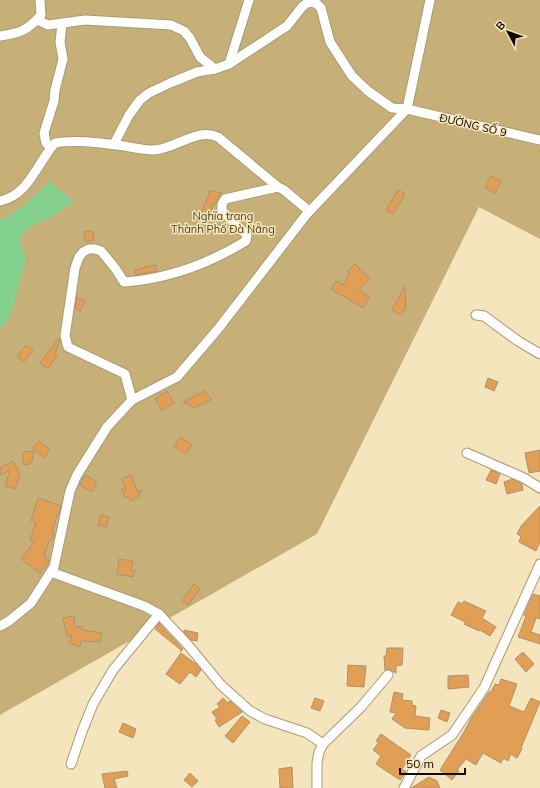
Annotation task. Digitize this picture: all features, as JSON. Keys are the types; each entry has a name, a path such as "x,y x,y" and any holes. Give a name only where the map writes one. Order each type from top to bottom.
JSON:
{"street":[{"path":"0,36 18,34 31,26 41,15 40,0"},
{"path":"114,144 129,115 140,100 149,93 170,82 197,72 215,69 228,64 249,0"},
{"path":"0,626 9,621 31,603 54,567 70,491 77,475 107,427 132,400 177,376 218,329 309,211 406,109 430,0"},
{"name":"ĐƯỜNG SỐ 9","path":"228,64 287,26 307,2 312,2 318,4 321,8 330,42 352,76 368,91 392,108 406,109 540,140"},
{"path":"37,20 48,25 85,20 171,25 184,31 190,38 200,57 215,69"},
{"path":"51,147 46,143 44,133 54,101 55,90 63,59 60,42 62,24"},
{"path":"0,202 18,192 28,184 54,143 114,144 153,150 161,149 204,134 212,134 218,137 278,188 284,190 309,211"},
{"path":"132,400 125,374 68,347 65,336 75,268 79,257 83,252 89,249 101,251 124,282 144,280 193,267 231,250 246,241 247,235 222,211 222,204 225,199 278,188"},
{"path":"476,315 484,316 518,341 540,354"},
{"path":"468,453 524,478 540,488"},
{"path":"404,788 421,756 452,735 484,688 540,564"},
{"path":"51,572 144,606 159,614 188,645 221,685 250,711 265,719 312,736 323,744"},
{"path":"71,764 93,704 113,670 159,614"},
{"path":"317,788 317,763 319,752 323,744 361,707 388,675"}],"green space":[{"name":"Nghĩa trang Thành Phố Đà Nẵng","path":"0,0 540,0 540,239 479,207 317,534 0,715"}],"shaded area":[{"path":"49,181 74,202 49,218 32,225 19,237 26,259 11,315 0,328 0,220 20,208"}],"building":[{"path":"491,176 501,181 495,193 485,188"},
{"path":"210,190 221,193 216,204 213,203 209,219 200,217"},
{"path":"398,190 405,194 393,214 386,210"},
{"path":"93,231 94,240 86,242 84,232"},
{"path":"355,264 370,279 359,290 370,297 363,308 331,289 336,281 343,285 349,274 347,272"},
{"path":"155,265 157,271 136,275 135,270"},
{"path":"405,286 406,307 401,315 392,310"},
{"path":"77,297 85,301 80,311 75,308"},
{"path":"59,338 60,340 55,354 57,355 48,369 40,363"},
{"path":"26,345 33,350 24,362 17,356"},
{"path":"488,378 498,382 494,391 485,387"},
{"path":"167,391 174,403 162,411 155,399"},
{"path":"204,391 212,399 195,408 183,402"},
{"path":"180,437 192,445 186,454 174,446"},
{"path":"39,441 50,450 44,458 33,448"},
{"path":"540,450 540,471 529,473 525,453"},
{"path":"34,451 32,462 30,462 29,465 23,464 23,452"},
{"path":"13,461 20,474 15,489 5,486 10,470 0,475 0,468"},
{"path":"491,470 500,474 496,484 486,480"},
{"path":"85,475 96,481 92,492 80,485"},
{"path":"131,475 137,491 142,491 138,493 140,497 130,501 129,497 125,498 121,489 126,490 121,479"},
{"path":"512,479 522,484 523,490 507,494 504,482"},
{"path":"38,498 61,506 52,532 54,533 52,540 50,539 44,556 49,561 40,573 21,559 34,542 30,540 36,523 31,521"},
{"path":"540,506 540,542 536,551 519,542 521,536 517,534 521,526"},
{"path":"101,515 109,517 106,527 98,525"},
{"path":"119,559 133,561 131,570 135,571 133,577 117,574"},
{"path":"194,584 200,589 188,605 182,601"},
{"path":"533,594 540,596 540,619 536,618 531,632 540,635 540,644 518,637 526,616 524,615"},
{"path":"464,601 486,611 482,618 496,627 490,636 480,630 479,631 464,624 465,622 451,615 458,602 462,604"},
{"path":"74,616 75,627 82,626 82,630 102,633 100,642 81,641 80,647 69,643 72,636 67,636 63,618"},
{"path":"159,623 183,649 180,652 181,650 155,629"},
{"path":"184,630 198,633 197,641 191,640"},
{"path":"387,648 403,648 402,665 396,666 396,673 389,669 385,670 384,656 386,656"},
{"path":"523,652 534,664 526,672 515,659"},
{"path":"181,653 196,664 201,670 196,677 190,672 180,684 166,674"},
{"path":"348,665 366,666 364,687 347,686"},
{"path":"468,675 469,687 448,689 448,676"},
{"path":"501,679 517,684 509,706 524,712 531,698 540,702 521,748 522,749 517,758 511,754 508,761 503,758 501,763 483,753 476,765 466,759 457,770 459,771 452,780 440,770 472,717 489,692 491,692 495,684 499,685"},
{"path":"394,692 403,694 402,700 412,701 412,705 416,706 415,716 430,718 429,730 405,728 392,719 396,713 390,712"},
{"path":"223,698 228,703 230,701 242,712 219,727 215,720 217,719 212,712 220,707 217,704"},
{"path":"315,698 324,701 320,711 311,708"},
{"path":"441,710 450,713 447,722 438,718"},
{"path":"242,716 250,722 233,743 225,736"},
{"path":"123,723 136,729 133,738 119,732"},
{"path":"381,734 411,755 402,769 406,772 400,780 376,764 381,756 373,750 379,742 376,741"},
{"path":"292,767 293,788 280,788 279,769"},
{"path":"127,771 128,776 114,779 117,788 105,788 102,774"},
{"path":"190,773 198,781 192,787 184,780"},
{"path":"429,777 437,781 440,788 411,788"}]}
